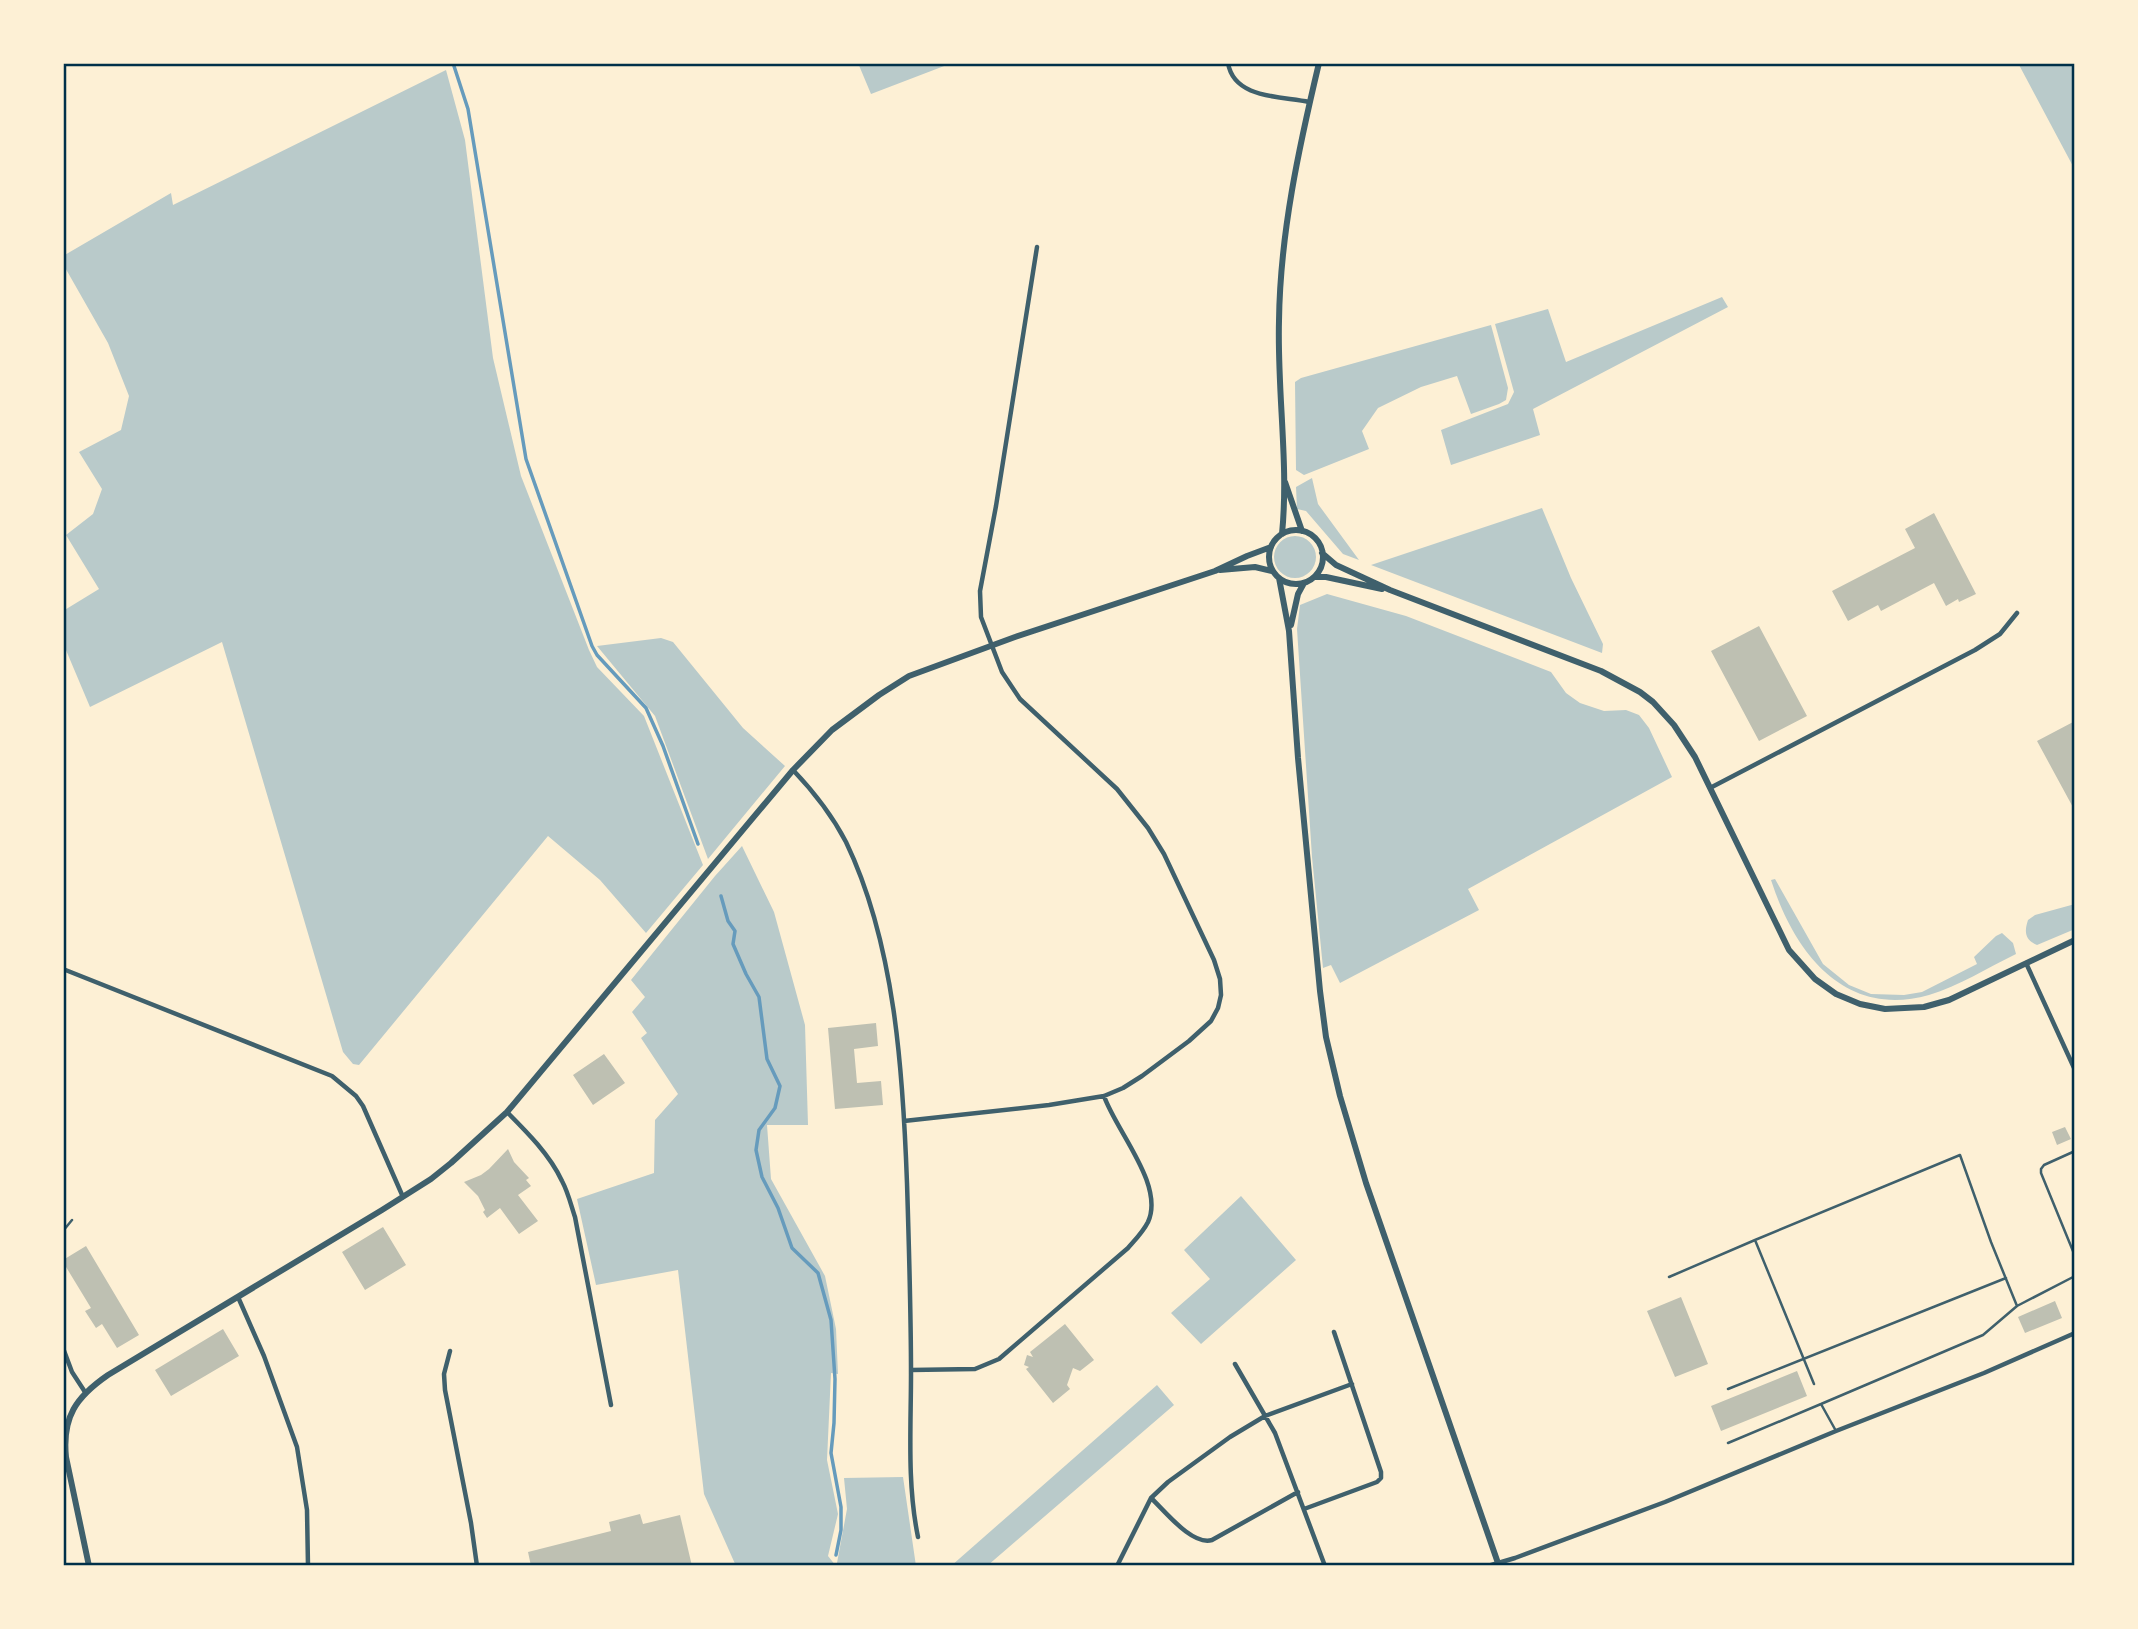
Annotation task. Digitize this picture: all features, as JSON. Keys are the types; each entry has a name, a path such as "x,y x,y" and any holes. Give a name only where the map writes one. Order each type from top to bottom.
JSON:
{"street":[{"path":"1228,63 1237,83 1250,91 1309,103"},
{"path":"1282,534 1283,477 1278,347 1280,285 1288,220 1318,63"},
{"path":"904,1121 1049,1105 1104,1096 1124,1088 1199,1033 1211,1021 1221,995 1220,979 1214,960 1164,854 1148,828 1116,789 1020,699 1002,672 981,617 980,591 1037,247"},
{"path":"1283,477 1302,531"},
{"path":"89,1566 64,1442 70,1414 85,1392 107,1375 403,1197 451,1163 508,1112 793,770 832,730 899,682 928,668 1215,571 1271,547 1282,534 1302,531 1315,538 1322,553 1333,564 1390,590 1601,671 1628,684 1653,702 1674,725 1688,746 1789,950 1815,979 1836,994 1860,1004 1885,1009 1924,1007 1949,1000 2075,940"},
{"path":"1271,547 1269,561 1279,578 1292,584 1305,583"},
{"path":"1289,631 1298,594 1321,567 1322,553"},
{"path":"1215,571 1259,567 1273,571"},
{"path":"1314,577 1390,590"},
{"path":"1279,578 1289,631 1318,969 1329,1049 1366,1183 1498,1565"},
{"path":"1710,788 1975,650 2000,634 2017,613"},
{"path":"793,770 834,820 851,855 878,937 894,1013 904,1121 911,1370 911,1500 918,1537"},
{"path":"2026,962 2075,1070"},
{"path":"63,968 332,1076 356,1096 363,1106 403,1197"},
{"path":"911,1370 975,1368 999,1359 1139,1236 1151,1211 1150,1189 1104,1096"},
{"path":"508,1112 550,1161 568,1196 575,1217 611,1405"},
{"path":"237,1297 264,1356 297,1447 307,1510 308,1566"},
{"path":"1304,1509 1377,1482 1381,1478 1334,1332"},
{"path":"1488,1566 1498,1565 1665,1502 1984,1373 2075,1333"},
{"path":"63,1348 72,1372 85,1392"},
{"path":"450,1351 444,1374 445,1390 477,1566"},
{"path":"1235,1364 1275,1433 1325,1566"},
{"path":"1117,1566 1151,1498 1168,1482 1230,1437 1265,1416 1352,1384"},
{"path":"1151,1498 1190,1535 1206,1542 1298,1492"}],"lane":[{"path":"2075,1152 2044,1166 2040,1173 2075,1256"},
{"path":"1669,1277 1961,1155 2017,1306"},
{"path":"63,1231 72,1220"},
{"path":"1755,1240 1814,1384"},
{"path":"1728,1443 1983,1335 2017,1306 2075,1276"},
{"path":"1728,1389 2006,1278"},
{"path":"1821,1404 1836,1431"}],"shaded area":[{"path":"858,63 952,63 871,94"},
{"path":"2018,63 2072,63 2075,68 2075,170"},
{"path":"446,70 465,140 493,358 521,476 589,650 597,667 644,716 703,865 646,933 600,880 548,836 359,1065 353,1064 343,1052 222,642 90,707 63,643 63,611 99,589 66,535 93,514 102,489 79,452 121,430 129,396 108,343 63,264 63,256 171,193 173,205"},
{"path":"1722,297 1728,307 1533,409 1540,435 1451,465 1441,430 1508,404 1514,392 1495,324 1548,309 1566,362"},
{"path":"1491,325 1508,388 1506,400 1471,414 1457,376 1421,387 1378,408 1362,431 1369,449 1304,475 1296,470 1295,382 1301,378"},
{"path":"1312,478 1318,504 1359,560 1343,554 1306,511 1297,509 1296,487"},
{"path":"1542,508 1571,578 1603,644 1602,653 1371,565"},
{"path":"1295,536 1310,542 1316,557 1310,572 1295,578 1280,572 1274,557 1280,542"},
{"path":"1327,594 1406,616 1551,672 1566,693 1580,703 1604,711 1626,710 1639,715 1649,728 1672,777 1468,889 1479,910 1340,983 1331,965 1323,968 1312,857 1297,629 1300,605"},
{"path":"661,638 673,642 743,728 785,766 708,859 655,716 597,646"},
{"path":"742,846 774,912 805,1025 808,1125 767,1125 771,1179 825,1276 836,1329 838,1374 831,1373 827,1460 838,1514 828,1556 836,1566 736,1566 704,1494 678,1270 596,1285 577,1199 654,1173 655,1120 678,1094 641,1038 647,1033 632,1012 645,997 631,980"},
{"path":"1775,879 1823,964 1849,985 1871,994 1904,995 1922,992 1977,964 1974,957 2002,933 2013,943 2016,954 1962,982 1929,995 1899,1000 1872,997 1848,988 1827,974 1809,954 1793,932 1781,907 1771,880"},
{"path":"2075,904 2075,929 2037,945 2028,938 2028,920 2035,915"},
{"path":"1241,1196 1296,1260 1201,1344 1171,1313 1210,1279 1184,1250"},
{"path":"1157,1385 1174,1405 987,1566 951,1566"},
{"path":"903,1477 916,1566 844,1566 837,1563 847,1509 844,1478"}],"building":[{"path":"1934,513 1976,594 1946,606 1934,583 1881,611 1878,605 1848,621 1832,591 1915,548 1905,529"},
{"path":"1759,626 1807,716 1759,741 1711,651"},
{"path":"2075,721 2075,811 2037,741"},
{"path":"876,1023 878,1046 854,1049 857,1083 881,1081 883,1105 835,1109 828,1028"},
{"path":"604,1054 625,1083 593,1105 573,1075"},
{"path":"2065,1127 2071,1139 2057,1145 2052,1132"},
{"path":"508,1149 514,1162 529,1178 526,1180 531,1186 518,1195 538,1221 519,1234 500,1208 487,1218 478,1196 464,1182 489,1169"},
{"path":"383,1227 406,1265 365,1290 342,1252"},
{"path":"86,1246 139,1335 117,1348 102,1324 96,1328 85,1311 91,1308 63,1262"},
{"path":"1681,1297 1708,1364 1675,1377 1647,1311"},
{"path":"2055,1301 2062,1318 2025,1333 2018,1317"},
{"path":"1065,1324 1094,1360 1080,1371 1073,1368 1067,1385 1070,1389 1053,1403 1026,1369 1029,1367 1024,1365 1027,1355 1033,1357 1030,1352"},
{"path":"223,1329 239,1356 171,1396 155,1370"},
{"path":"1797,1371 1807,1396 1721,1431 1711,1406"},
{"path":"640,1514 643,1524 680,1515 692,1566 531,1566 528,1552 611,1531 609,1522"}],"waterway":[{"path":"453,63 468,109 526,459 592,646 597,655 646,708 663,746 698,844"},
{"path":"721,896 728,921 735,931 733,944 759,997 767,1059 780,1086 775,1108 759,1130 756,1150 762,1177 778,1208 792,1248 818,1273 831,1320 835,1379 831,1453 841,1507 841,1530 836,1555"}]}
